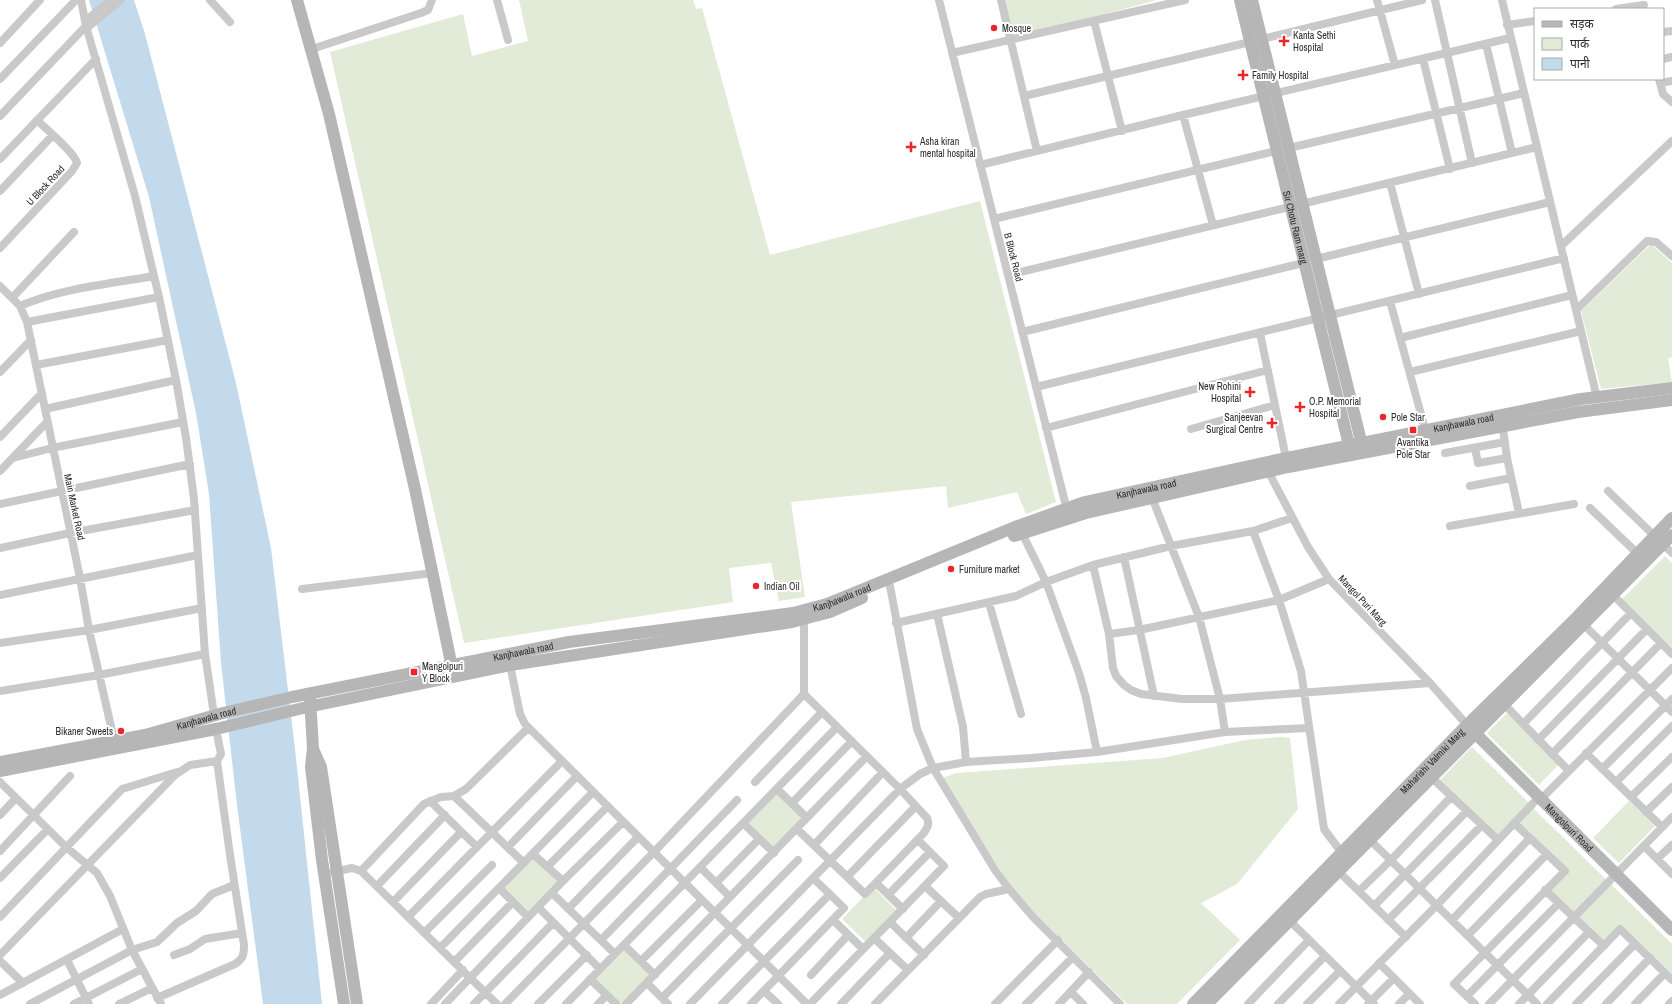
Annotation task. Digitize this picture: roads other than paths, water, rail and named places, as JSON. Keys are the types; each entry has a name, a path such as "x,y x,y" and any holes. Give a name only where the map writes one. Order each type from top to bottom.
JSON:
{"street":[{"path":"0,43 40,0"},
{"path":"0,79 76,0"},
{"path":"81,0 135,196 159,297 176,380 190,464 195,510 205,654 218,714"},
{"path":"0,116 111,0"},
{"path":"88,23 121,0"},
{"path":"210,0 230,22"},
{"path":"312,49 421,13 428,10 432,0"},
{"path":"497,0 508,40"},
{"name":"B Block Road","path":"939,0 1068,513"},
{"path":"1001,0 1037,151"},
{"path":"952,53 1182,0"},
{"name":"Sir Chotu Ram marg","path":"1240,0 1289,206 1350,450"},
{"name":"Sir Chotu Ram marg","path":"1252,0 1362,447"},
{"path":"1377,0 1394,66"},
{"path":"1262,39 1422,0"},
{"path":"1435,0 1472,163"},
{"path":"1502,0 1597,398"},
{"path":"300,1 324,94 416,489 454,677"},
{"path":"1623,8 1644,5"},
{"path":"1094,21 1122,131"},
{"path":"1507,25 1534,21"},
{"path":"980,165 1183,115 1510,38"},
{"path":"1024,96 1250,42"},
{"path":"1486,44 1512,153"},
{"path":"0,158 96,58"},
{"path":"1423,59 1450,169"},
{"path":"1672,81 1660,81 1663,94 1672,102"},
{"path":"1289,148 1524,93"},
{"path":"1183,115 1213,225"},
{"name":"U Block Road","path":"0,248 76,166 76,160 37,120"},
{"path":"0,191 53,135"},
{"path":"1561,246 1670,146"},
{"path":"1008,275 1537,147"},
{"path":"994,219 1276,151"},
{"path":"1390,183 1419,294"},
{"path":"1316,259 1550,202"},
{"path":"12,298 74,232"},
{"path":"1576,310 1647,241 1656,242 1671,253"},
{"path":"1036,387 1564,258"},
{"path":"1022,332 1303,263"},
{"path":"20,306 43,297 74,290 154,276"},
{"name":"Main Market Road","path":"0,286 20,306 27,322 80,578 89,630 114,744"},
{"path":"1400,338 1572,294"},
{"path":"27,322 159,297"},
{"path":"1390,301 1425,429"},
{"path":"1410,372 1581,331"},
{"path":"1260,333 1286,458"},
{"path":"0,372 31,340"},
{"path":"36,365 168,340"},
{"path":"1046,428 1268,370"},
{"path":"45,409 176,380"},
{"name":"Kanjhawala road","path":"1362,447 1501,420 1581,399 1672,388"},
{"path":"0,437 42,393"},
{"name":"Kanjhawala road","path":"0,771 114,744 218,714 292,697 569,642 739,624 804,619 830,612 890,586 1022,533 1068,513 1085,502 1150,493 1268,471 1425,429 1672,400"},
{"path":"1191,429 1275,405"},
{"path":"1501,420 1518,514"},
{"path":"0,471 47,422"},
{"path":"13,458 52,448 183,422"},
{"path":"1445,453 1505,442"},
{"path":"1475,448 1478,463 1507,458"},
{"name":"Kanjhawala road","path":"1150,493 1286,458 1350,450"},
{"path":"0,504 190,464"},
{"name":"Mangol Puri Marg","path":"1268,471 1308,547 1329,579 1430,683 1471,729"},
{"path":"1470,486 1511,478"},
{"path":"1608,491 1664,544"},
{"path":"1150,493 1199,617 1220,699 1225,732"},
{"path":"1450,526 1574,504"},
{"path":"1590,508 1638,554"},
{"path":"0,548 70,533 195,510"},
{"name":"Kanjhawala road","path":"0,762 219,728 311,706 510,665 793,613 827,604 1015,527 1068,513"},
{"path":"896,623 1016,596 1046,582 1093,565 1171,546 1253,531 1292,518"},
{"name":"Maharishi Valmiki Marg","path":"1664,544 1672,518"},
{"path":"1253,531 1279,600 1301,671 1324,829 1345,857"},
{"path":"1022,533 1046,582 1079,673 1086,698 1097,752"},
{"name":"Maharishi Valmiki Marg","path":"1203,1002 1471,729 1628,572 1664,544 1672,535"},
{"name":"Maharishi Valmiki Marg","path":"1580,621 1612,595 1638,554 1664,544"},
{"path":"0,595 198,555"},
{"path":"1124,557 1154,696"},
{"path":"1093,565 1109,634 1113,668 1116,676 1131,690 1141,694 1182,699 1220,699 1430,683"},
{"path":"302,589 433,573"},
{"path":"1109,634 1139,630 1279,600 1329,579"},
{"path":"890,586 917,729 933,768 995,870 1009,889 1117,1003"},
{"path":"1612,595 1672,654"},
{"path":"989,603 1021,714"},
{"path":"0,643 89,630 202,608"},
{"path":"1523,724 1631,613"},
{"path":"937,614 963,727 966,762"},
{"path":"505,1004 654,852 804,694 804,619"},
{"path":"1580,621 1672,712"},
{"path":"1538,740 1647,629"},
{"path":"1552,754 1661,643"},
{"path":"0,691 99,675 205,654"},
{"path":"510,665 520,714 528,728 808,1004 944,866 918,840"},
{"path":"1338,1004 1406,937 1514,823 1569,771 1672,668"},
{"path":"310,694 313,748 311,767 324,874 343,1001 356,1000 321,767 313,748"},
{"path":"797,829 865,894 918,840 928,827 929,822 900,789 804,694"},
{"path":"1602,769 1672,699"},
{"path":"1500,700 1569,771"},
{"path":"755,782 822,712"},
{"path":"1616,782 1672,726"},
{"path":"566,1004 837,727"},
{"path":"0,782 66,848 88,864 97,873 104,883 132,950 159,1001 240,960 244,955 217,761 221,754 219,728"},
{"path":"361,871 424,804 441,797 454,796 466,790 528,728"},
{"path":"690,1004 900,789 920,774 933,768 966,762 1097,752 1225,732 1309,728"},
{"name":"Maharishi Valmiki Marg","path":"1366,836 1431,777 1471,729"},
{"name":"Mangolpuri Road","path":"1471,729 1539,799 1672,930"},
{"path":"792,803 852,741"},
{"path":"1586,753 1662,827"},
{"path":"631,1002 647,983 867,756"},
{"path":"1631,798 1672,757"},
{"path":"0,955 175,775 190,765 217,761"},
{"path":"408,917 562,761"},
{"path":"0,917 122,789 182,771"},
{"path":"814,845 883,772"},
{"path":"0,851 70,776"},
{"path":"508,847 577,776"},
{"path":"1431,777 1498,840"},
{"path":"1646,812 1672,787"},
{"path":"777,789 807,818"},
{"path":"440,948 593,792"},
{"path":"454,796 524,863"},
{"path":"1359,891 1451,797"},
{"path":"0,815 16,798"},
{"path":"600,940 736,800"},
{"path":"430,801 476,847"},
{"path":"547,867 608,806"},
{"path":"847,877 916,806"},
{"path":"1374,906 1467,811"},
{"path":"377,886 445,815"},
{"path":"1489,1004 1615,874 1672,818"},
{"path":"445,1004 563,881 623,822"},
{"path":"743,823 774,853"},
{"path":"1475,1004 1454,984 1565,871 1514,823"},
{"path":"1388,920 1482,825"},
{"path":"0,878 47,830"},
{"path":"393,902 461,832"},
{"path":"1366,836 1537,1004"},
{"path":"568,909 638,837"},
{"path":"1452,920 1530,838"},
{"path":"716,883 759,839"},
{"path":"1657,859 1672,845"},
{"path":"1644,846 1672,874"},
{"path":"888,895 930,852"},
{"path":"533,854 563,881"},
{"path":"1468,935 1547,854"},
{"name":"Maharishi Valmiki Marg","path":"1286,917 1338,871 1345,857"},
{"path":"662,998 798,860"},
{"path":"424,933 492,865"},
{"path":"700,867 730,898"},
{"path":"324,874 352,868 361,871 497,1004"},
{"path":"1338,871 1406,937"},
{"path":"752,1004 844,908 813,878"},
{"path":"876,883 903,909"},
{"path":"30,1004 132,950 157,942 177,923 196,911 212,894 234,885"},
{"path":"925,886 960,918"},
{"path":"499,888 528,917"},
{"path":"875,1004 980,897 986,894 1009,889"},
{"path":"1545,890 1558,904 1604,946"},
{"path":"552,893 615,954"},
{"path":"722,1004 830,894"},
{"path":"641,961 702,900"},
{"path":"906,938 941,901"},
{"path":"454,962 513,902"},
{"path":"1467,996 1558,904"},
{"path":"538,907 600,969"},
{"path":"1286,917 1356,986 1371,1003 1394,978"},
{"path":"833,920 863,949"},
{"path":"890,922 924,954"},
{"path":"474,1004 553,923"},
{"path":"1547,1004 1620,929 1672,980"},
{"path":"0,995 123,930"},
{"path":"1519,1004 1589,932"},
{"path":"174,955 190,949 205,939 242,934"},
{"path":"811,975 848,935"},
{"path":"874,938 908,970"},
{"path":"995,1004 1058,940"},
{"path":"1248,1004 1309,940"},
{"path":"1576,1004 1635,944"},
{"path":"624,945 655,975"},
{"path":"841,1004 890,953"},
{"path":"538,1004 587,955"},
{"path":"1278,1004 1325,956"},
{"path":"1026,1004 1073,957"},
{"path":"1606,1004 1650,958"},
{"path":"67,960 87,1001"},
{"path":"0,961 23,983"},
{"path":"1379,963 1420,1004"},
{"path":"74,1004 87,1001 142,968"},
{"path":"431,1004 463,970"},
{"path":"1307,1004 1340,971"},
{"path":"1059,1004 1089,972"},
{"path":"1635,1004 1665,973"},
{"path":"590,979 616,1004"},
{"path":"647,983 668,1004"},
{"path":"119,1004 152,988"},
{"path":"764,991 778,1004"},
{"path":"1071,992 1084,1004"},
{"path":"1399,1004 1409,994"},
{"path":"598,1004 607,995"},
{"path":"1669,1004 1672,1001"}],"water":[{"path":"89,0 134,0 145,34 236,383 271,548 295,749 322,1004 263,1004 237,805 221,663 209,494 196,413 149,197"}],"place":[{"name":"Mosque","path":"994,28"},
{"name":"Kanta Sethi Hospital","path":"1284,41"},
{"name":"Family Hospital","path":"1243,75"},
{"name":"Asha kiran mental hospital","path":"911,147"},
{"name":"New Rohini Hospital","path":"1250,392"},
{"name":"O.P. Memorial Hospital","path":"1300,407"},
{"name":"Pole Star","path":"1383,417"},
{"name":"Sanjeevan Surgical Centre","path":"1272,423"},
{"name":"Avantika Pole Star","path":"1413,430"},
{"name":"Furniture market","path":"951,569"},
{"name":"Indian Oil","path":"756,586"},
{"name":"Mangolpuri Y Block","path":"414,672"},
{"name":"Bikaner Sweets","path":"121,731"}]}
